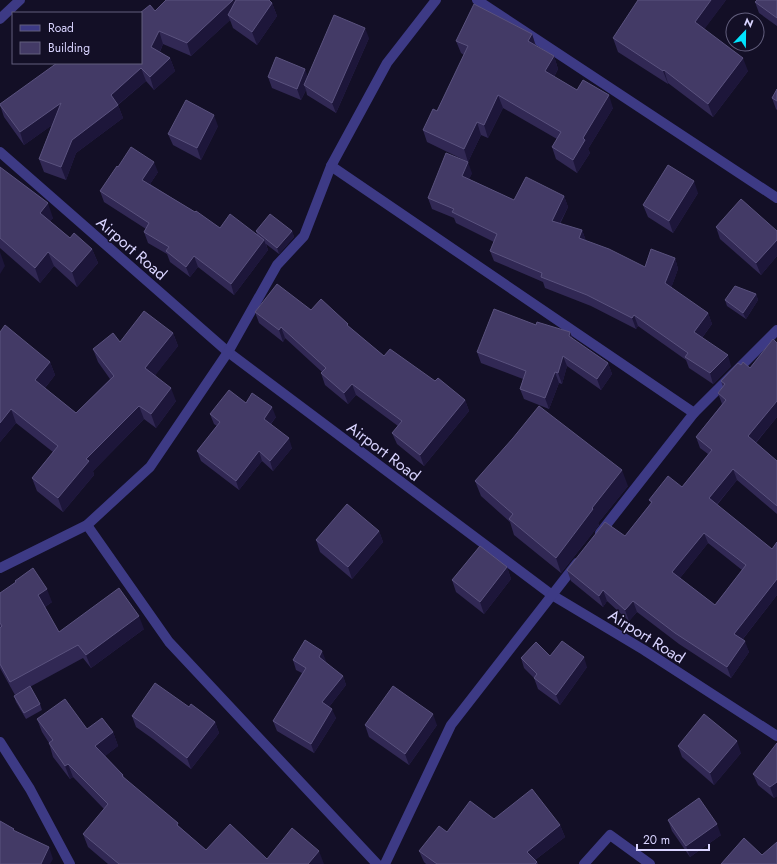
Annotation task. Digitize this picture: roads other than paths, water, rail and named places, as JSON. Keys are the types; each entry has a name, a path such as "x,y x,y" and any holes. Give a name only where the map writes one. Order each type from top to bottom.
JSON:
{"street":[{"path":"0,19 20,0"},
{"path":"0,568 87,525 150,467 228,352 277,266 304,236 331,166 386,63 436,0"},
{"path":"477,0 777,198"},
{"name":"Airport Road","path":"0,152 228,352 552,596 644,650 777,736"},
{"path":"331,166 694,413"},
{"path":"596,539 694,413 777,330"},
{"path":"87,525 168,642 377,864"},
{"path":"385,864 451,725 581,558"},
{"path":"0,742 30,789 70,864"},
{"path":"584,864 610,835 650,864"}]}
